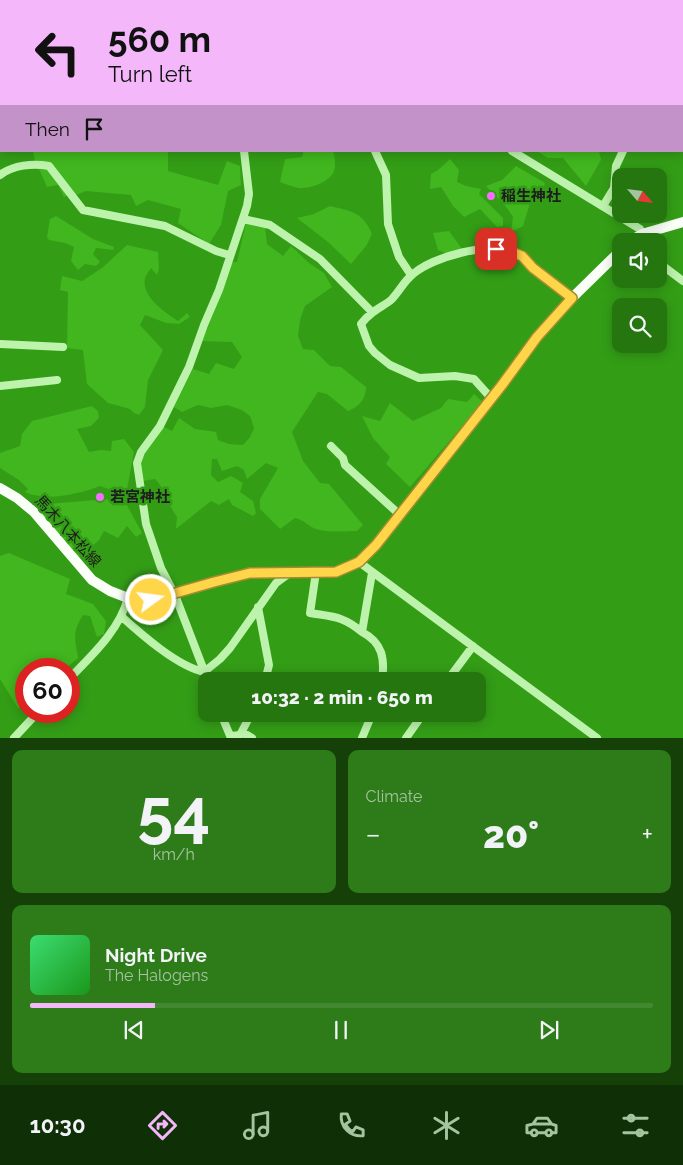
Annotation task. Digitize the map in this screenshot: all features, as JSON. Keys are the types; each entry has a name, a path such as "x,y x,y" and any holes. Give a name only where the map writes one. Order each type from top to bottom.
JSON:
{"main road":[{"path":"645,233 683,222"},
{"name":"馬木八本松線","path":"0,488 17,498 34,512 92,580 110,591 128,598 151,600 250,573 336,572 359,562 376,545 537,337 572,298 612,259"}],"street":[{"path":"204,672 175,595 161,568 146,524 138,463 141,452 160,426 189,367 219,290 229,255 243,219 248,194 244,152"},
{"path":"375,152 386,175 390,231 399,257 411,275"},
{"path":"514,152 640,229 642,233"},
{"path":"603,206 614,188 616,166 623,152"},
{"path":"0,175 7,170 23,166 49,166 83,210 165,226 216,251 229,255"},
{"path":"243,219 270,225 320,259 372,312"},
{"path":"491,398 474,379 455,376 418,378 390,365 379,358 369,346 361,324 372,312 390,301 411,275 434,261 466,251 507,250 522,256 533,268 572,298"},
{"path":"667,269 683,281"},
{"path":"0,344 63,347"},
{"path":"0,386 57,380"},
{"path":"331,446 343,458 345,465 400,515"},
{"path":"359,562 597,738"},
{"path":"204,672 230,648 276,583 292,572"},
{"path":"316,572 310,614 341,618 371,637 379,645 383,672"},
{"path":"362,632 372,573"},
{"path":"80,667 102,644 121,616 128,598"},
{"path":"258,607 269,665 267,672"},
{"path":"121,616 145,638 194,670 204,672"},
{"path":"454,672 473,646"},
{"path":"224,722 231,737 240,735 247,722"},
{"path":"362,738 369,722"},
{"path":"406,738 417,722"},
{"path":"14,738 28,723"},
{"path":"242,732 252,738"}],"green space":[{"path":"33,152 168,152 168,171 218,185 227,161 240,166 241,185 228,191 221,225 209,244 178,223 181,209 148,200 136,206 131,195 86,191 74,196 50,164 35,162"},
{"path":"304,152 333,152 335,167 332,175 319,184 303,188 297,188 280,182 285,159 302,157"},
{"path":"539,152 599,152 601,160 586,186 563,158 548,158"},
{"path":"450,159 459,170 457,182 481,189 479,194 503,218 503,226 497,227 480,209 464,217 453,206 441,187 430,189 431,174"},
{"path":"516,166 545,183 543,190 530,203 523,226 511,232 513,217 486,186 502,180"},
{"path":"48,168 69,195 64,197 58,185 47,187 39,169"},
{"path":"330,206 356,214 365,221 372,234 366,246 351,264 328,242 297,218 314,214"},
{"path":"56,216 93,239 114,247 113,250 96,248 93,254 100,262 96,266 85,264 78,270 71,261 74,247 49,240 47,237 50,219"},
{"path":"246,223 265,227 267,244 283,256 291,246 309,263 324,273 332,287 305,306 300,320 298,336 303,349 314,350 330,366 341,367 366,387 365,395 359,405 348,411 327,394 318,392 292,432 303,461 320,483 329,484 363,525 357,531 321,530 313,528 295,518 280,529 260,509 260,499 278,468 266,463 247,479 244,470 237,466 222,471 217,459 212,459 211,475 218,482 231,476 243,483 240,492 253,501 256,513 253,516 232,505 229,499 219,505 211,501 176,529 177,517 159,483 155,479 143,481 140,464 144,452 162,426 172,431 179,418 195,429 216,432 218,440 229,444 243,445 250,437 254,428 250,416 242,410 227,405 211,408 198,405 182,412 174,407 193,369 209,374 216,363 234,369 242,357 232,342 202,341 217,305 231,262 237,262"},
{"path":"449,231 462,249 447,254 438,250 433,233"},
{"path":"127,245 158,252 159,269 157,275 151,268 145,278 145,285 150,298 178,321 187,313 190,317 179,324 166,323 145,315 140,325 163,350 148,380 145,407 139,415 130,409 108,403 87,384 83,350 67,348 68,292 60,290 62,276 82,281 102,268"},
{"path":"474,394 483,402 410,487 386,464 390,457 373,438 362,416 380,421 390,403 413,421 441,408 448,399 467,402"},
{"path":"92,406 98,411 99,418 91,426 77,429 89,452 111,451 112,441 124,439 134,452 126,495 100,486 62,496 33,495 25,492 28,489 19,480 0,468 0,453 20,446 22,434 32,421"},
{"path":"109,499 127,505 142,533 136,537 127,526 118,538 104,531 99,540 80,558 40,512 47,504"},
{"path":"9,553 70,579 66,594 93,604 106,621 104,634 97,637 90,616 83,615 76,631 75,641 78,658 15,658 15,703 0,679 0,556"}],"place":[{"name":"稲生神社","path":"491,196"},
{"name":"若宮神社","path":"100,497"}],"route":[{"path":"151,600 250,573 336,572 359,562 376,545 502,385 537,337 572,298 533,268 522,256 515,252 496,249"}]}
